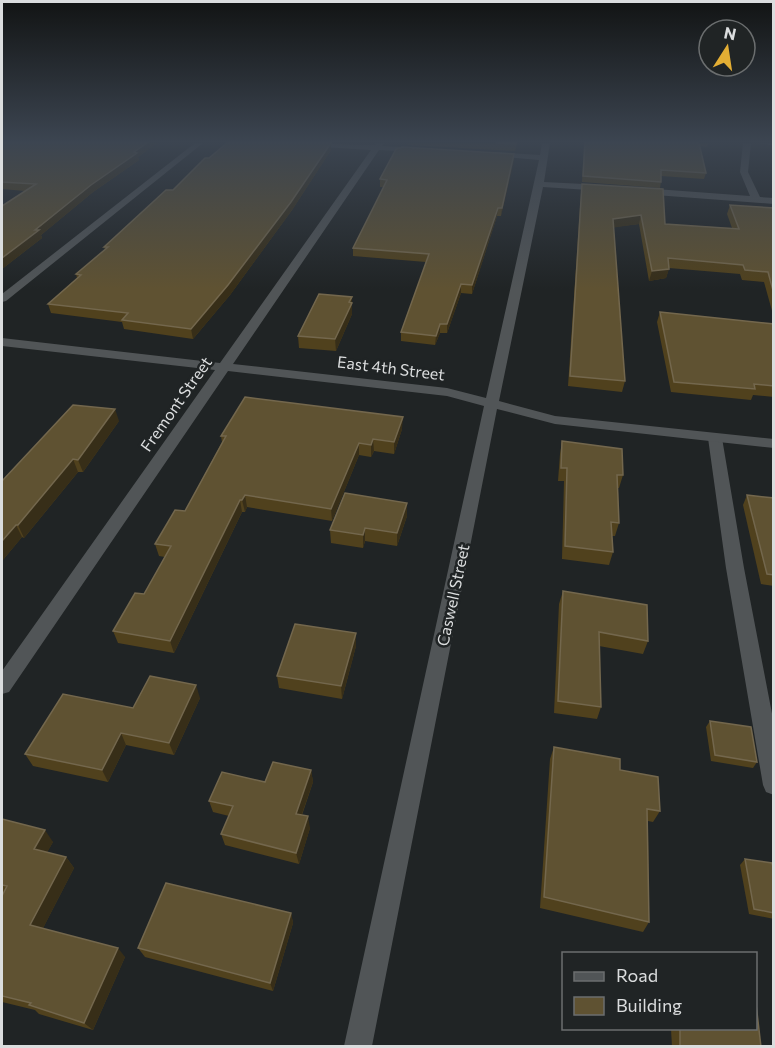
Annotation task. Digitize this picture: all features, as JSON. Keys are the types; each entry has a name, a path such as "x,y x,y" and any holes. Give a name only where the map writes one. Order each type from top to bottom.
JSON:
{"street":[{"path":"2,298 136,192"},
{"name":"Fremont Street","path":"2,686 345,192"},
{"name":"Caswell Street","path":"358,1047 537,192"},
{"path":"654,192 774,201"},
{"path":"753,192 756,200"},
{"name":"East 4th Street","path":"2,342 447,392 555,420 774,444"},
{"path":"715,438 735,568 774,785"}],"building":[{"path":"24,192 82,192 35,230 39,230 2,258 2,206"},
{"path":"164,192 298,192 228,285 191,329 122,320 128,313 48,304 81,275 76,274 108,247 104,247"},
{"path":"381,192 506,192 502,208 498,208 472,285 461,284 447,324 440,324 436,336 401,332 429,254 353,248"},
{"path":"582,192 663,192 665,224 739,229 730,205 774,208 774,294 768,272 745,270 743,265 668,258 669,269 652,271 641,215 613,219 625,381 570,376"},
{"path":"319,294 352,297 349,302 352,303 335,339 298,336"},
{"path":"660,312 774,324 774,386 754,384 755,389 674,382"},
{"path":"245,397 403,417 394,442 373,439 371,445 359,443 331,509 245,495 240,500 170,641 113,631 135,593 144,594 171,546 155,544 175,510 185,511 226,436 221,436"},
{"path":"73,405 115,409 78,460 73,459 2,541 2,481"},
{"path":"562,441 622,449 623,475 617,475 619,523 611,522 613,552 565,546 567,468 561,468"},
{"path":"345,493 407,503 397,533 365,528 363,535 330,530"},
{"path":"747,495 774,498 774,575 767,574"},
{"path":"563,591 647,605 648,641 599,632 601,707 558,701"},
{"path":"295,624 356,633 341,686 277,676"},
{"path":"150,676 196,685 169,743 121,733 102,770 25,754 63,694 133,708"},
{"path":"710,721 751,727 757,762 715,755"},
{"path":"554,747 620,759 620,770 658,777 660,811 647,809 649,922 544,897"},
{"path":"273,762 311,770 296,814 308,816 296,853 221,834 233,806 209,801 222,772 265,782"},
{"path":"2,819 45,830 34,849 66,857 30,925 118,948 84,1023 29,1005 31,1003 2,996 2,896 7,886 2,885"},
{"path":"745,859 772,863 774,913 754,909"},
{"path":"166,883 291,913 270,983 138,948"},
{"path":"757,1013 761,1047 680,1047 680,1030 757,1030"}]}
